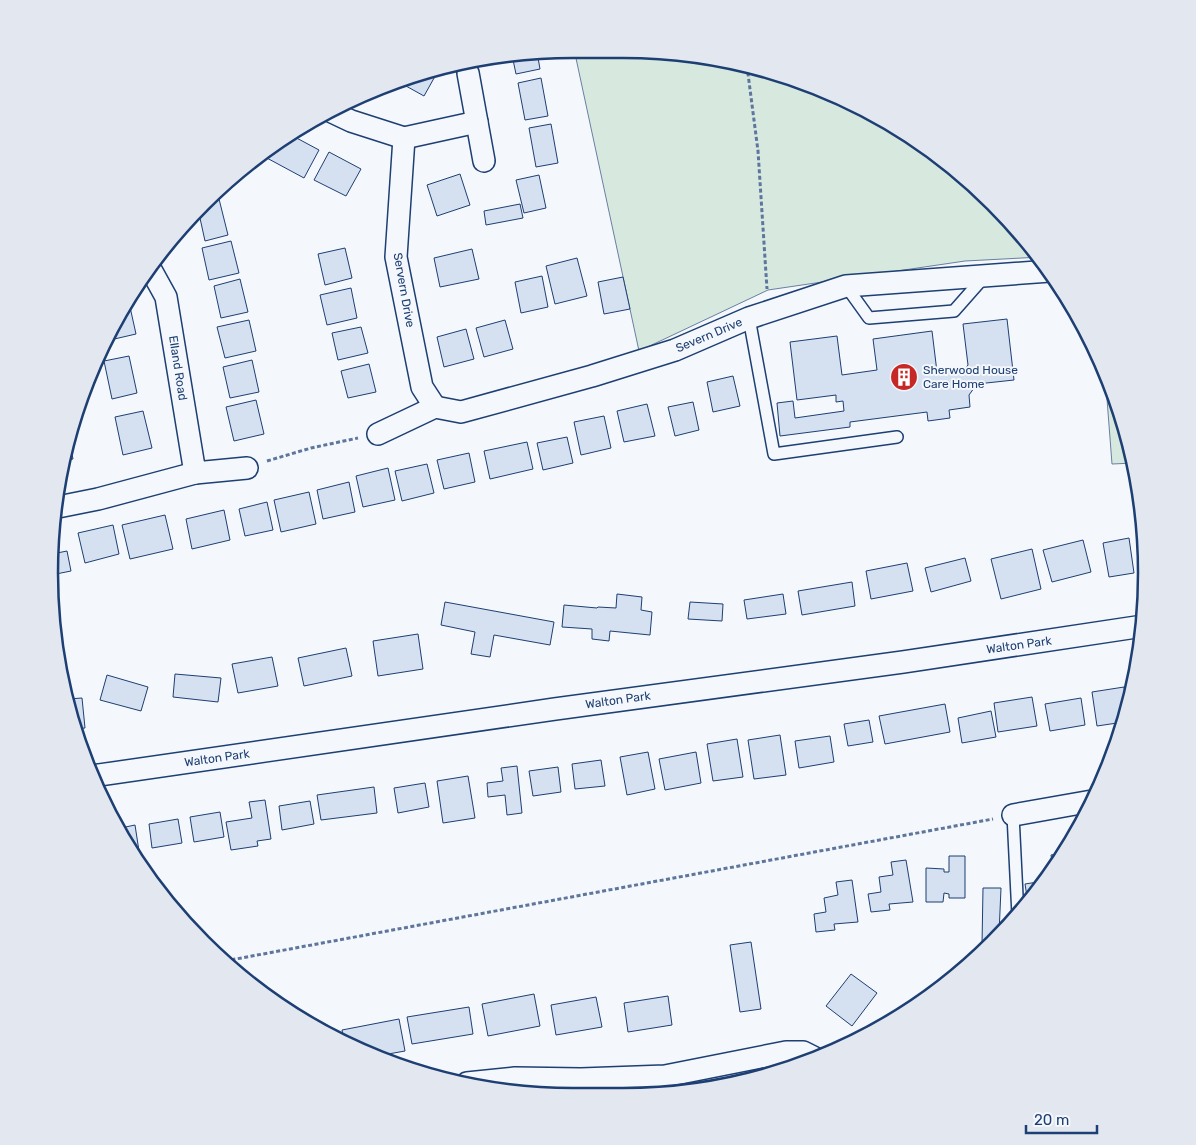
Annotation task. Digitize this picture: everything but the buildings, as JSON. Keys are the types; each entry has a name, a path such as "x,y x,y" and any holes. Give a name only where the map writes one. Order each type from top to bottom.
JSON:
{"street":[{"path":"468,73 484,161"},
{"path":"338,115 351,121 404,138 477,122"},
{"name":"Servern Drive","path":"404,138 396,257 422,387 435,407"},
{"name":"Severn Drive","path":"435,407 461,412 592,376 675,350 749,318 846,286 1041,272"},
{"name":"Elland Road","path":"153,274 166,297 195,473"},
{"path":"378,434 435,407"},
{"path":"62,506 98,499 195,473 247,468"},
{"name":"Walton Park","path":"99,775 555,709 903,662 1135,627"},
{"path":"1013,815 1084,802"},
{"path":"490,1081 515,1078 581,1079 665,1076 786,1052 806,1054"}],"lane":[{"path":"846,286 869,318 954,311 986,275"},
{"path":"749,318 774,454 897,436"},
{"path":"1013,815 1017,904"}],"path":[{"path":"748,73 758,151 769,311"},
{"path":"247,468 311,448 378,434"},
{"path":"233,960 1013,815"}],"shaded area":[{"path":"576,58 657,59 724,67 757,75 821,97 881,126 937,164 988,208 1031,258 965,261 768,290 639,351"},
{"path":"1107,396 1127,463 1112,464"}],"place":[{"name":"Sherwood House Care Home","path":"904,377"}]}
